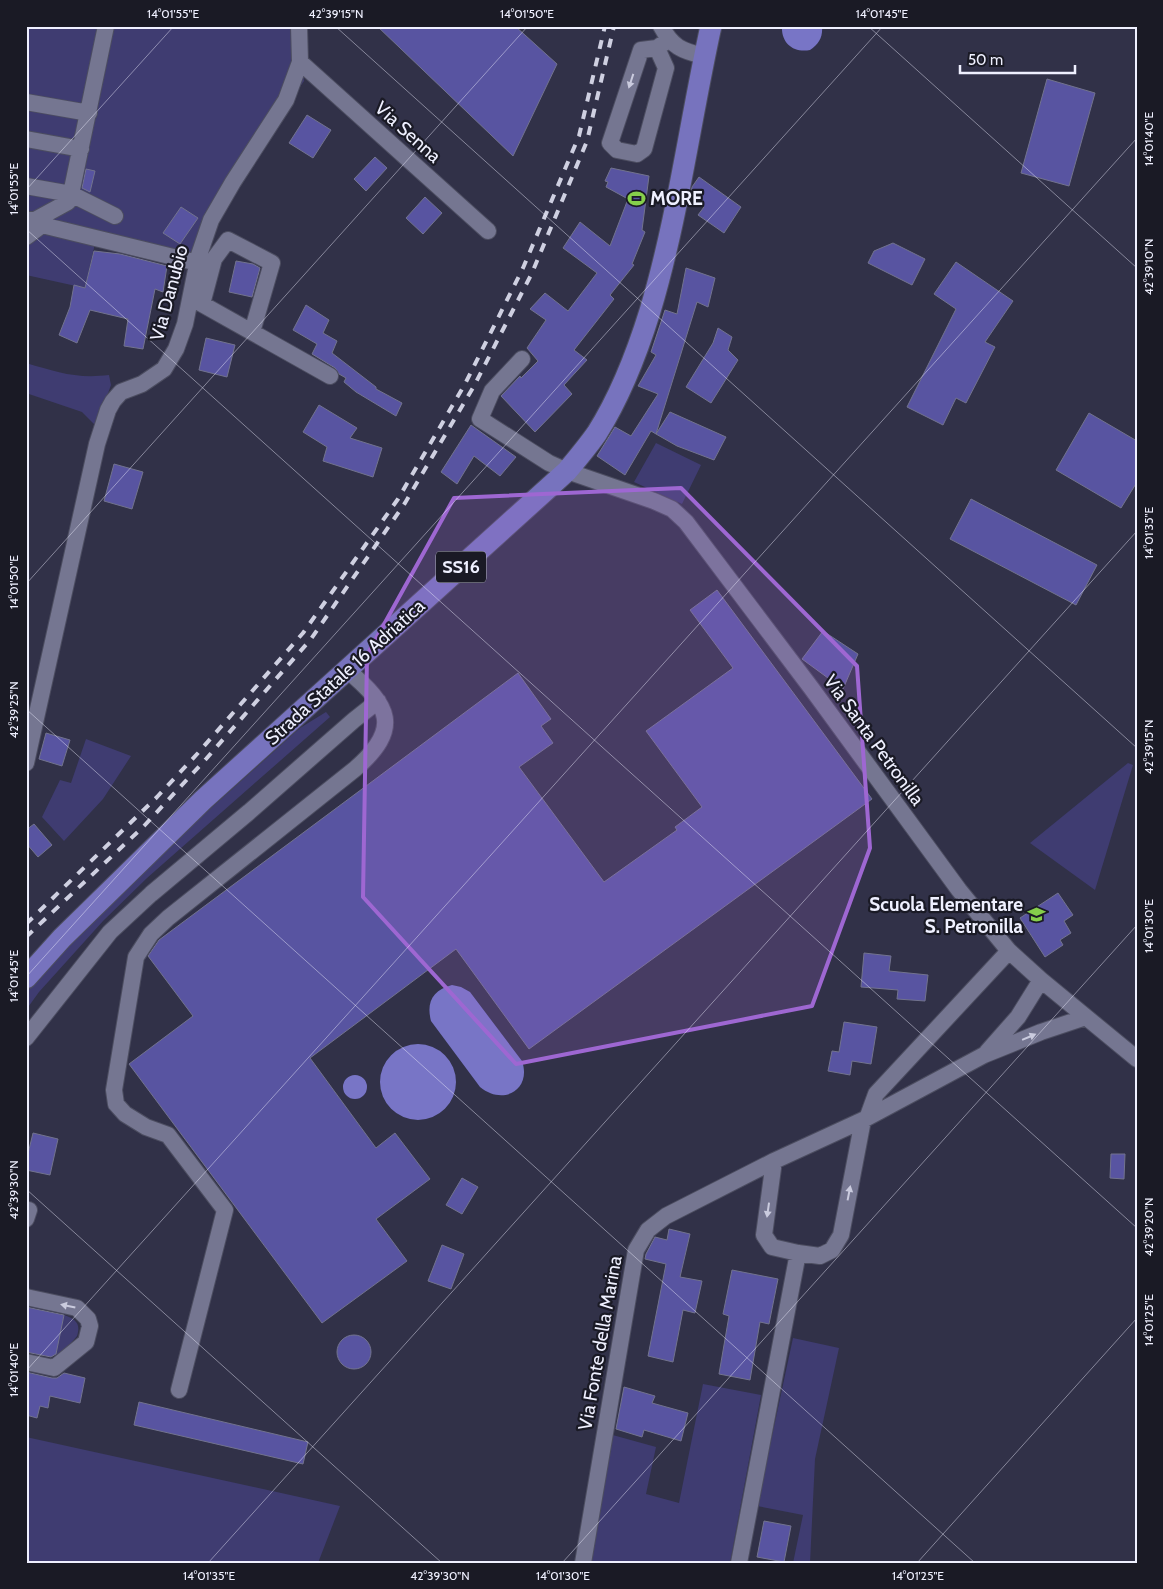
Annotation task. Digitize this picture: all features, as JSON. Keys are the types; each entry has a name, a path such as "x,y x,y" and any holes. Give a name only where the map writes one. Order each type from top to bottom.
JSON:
{"main road":[{"name":"Strada Statale 16 Adriatica","path":"26,978 62,938 204,800 567,471 597,433 623,385 641,338 660,279 674,221 707,42"}],"street":[{"path":"26,220 36,220 68,202 89,113 106,26"},
{"name":"Via Danubio","path":"26,763 102,427 108,410 121,392 155,377 170,361 197,301 198,263 212,220 233,182 286,100 300,62 299,26"},
{"path":"662,38 666,68 644,149 637,154 617,150 610,143 641,50 662,38"},
{"path":"662,38 678,48 707,42"},
{"name":"Via Senna","path":"300,62 488,231"},
{"path":"26,102 89,113"},
{"path":"26,139 81,149"},
{"path":"26,186 71,194 115,216"},
{"path":"26,237 42,225 198,263"},
{"path":"252,332 272,264 228,240 214,259 197,301 330,376"},
{"name":"Via Santa Petronilla","path":"522,359 492,391 480,419 549,463 654,501 672,509 686,522 812,689 959,890 1009,951 1137,1059"},
{"path":"179,1390 225,1210 168,1135 146,1127 125,1114 116,1104 114,1090 136,957 151,934 168,918 355,769 375,750 383,735 385,724 383,710 367,687 347,670"},
{"path":"26,1038 110,932 151,894 242,819 378,701"},
{"path":"774,1161 764,1235 772,1247 798,1254 820,1256 832,1250 841,1235 866,1118 876,1094 1009,951"},
{"name":"Via Fonte della Marina","path":"984,1055 1018,1017 1042,980"},
{"name":"Via Fonte della Marina","path":"583,1563 636,1250 648,1230 666,1216 774,1161 866,1118 984,1055 1041,1032 1086,1017"},
{"path":"740,1563 798,1254"},
{"path":"26,1297 77,1308 88,1319 89,1331 86,1342 54,1368 26,1362"}],"highlighted area":[{"path":"681,488 857,666 870,848 812,1006 516,1064 363,897 367,655 454,498"}],"shaded area":[{"path":"26,26 299,26 304,81 236,178 196,258 96,239 85,288 26,275"},
{"path":"782,26 822,26 822,34 818,43 810,50 798,50 789,46 786,42"},
{"path":"26,363 57,372 76,375 109,375 111,385 96,426 82,412 26,393"},
{"path":"656,443 701,465 682,504 634,482"},
{"path":"326,712 330,717 147,878 103,921 39,992 26,1010 26,987 150,863 300,728"},
{"path":"86,739 131,756 103,799 64,841 42,817 60,780 71,783"},
{"path":"1128,763 1133,765 1095,890 1030,843"},
{"path":"452,985 470,992 522,1061 523,1080 513,1092 506,1095 498,1095 489,1093 480,1087 431,1021 429,1008 432,998 440,990"},
{"path":"418,1044 432,1047 445,1055 453,1068 456,1082 453,1096 445,1109 432,1117 418,1120 404,1117 391,1109 383,1096 380,1082 383,1068 391,1055 404,1047"},
{"path":"355,1075 360,1076 366,1082 366,1092 360,1098 355,1099 350,1098 344,1092 343,1087 344,1082 350,1076"},
{"path":"64,1315 76,1322 78,1332 77,1336 54,1363"},
{"path":"793,1338 839,1348 815,1459 810,1563 793,1563 803,1515 757,1506"},
{"path":"703,1384 761,1395 730,1563 587,1563 609,1434 656,1447 646,1494 679,1503"},
{"path":"26,1437 340,1506 318,1563 26,1563"}],"building":[{"path":"377,26 515,26 557,64 513,156"},
{"path":"1047,79 1095,93 1069,186 1021,173"},
{"path":"307,115 331,130 313,158 289,143"},
{"path":"375,157 387,168 366,191 354,179"},
{"path":"611,168 649,176 642,230 645,232 632,264 634,265 610,295 614,299 574,350 587,360 564,385 572,394 535,432 501,396 538,361 527,348 546,320 530,309 545,293 568,311 597,273 563,248 580,222 610,246 628,199 606,187 608,182 605,181"},
{"path":"86,169 95,171 90,192 82,188"},
{"path":"699,177 741,207 724,233 698,215 704,207 690,197 692,187"},
{"path":"425,197 442,213 423,234 406,218"},
{"path":"181,207 198,218 180,244 163,233"},
{"path":"893,243 925,259 912,285 868,263 874,251"},
{"path":"94,251 120,254 167,266 163,292 155,289 143,349 124,346 128,319 90,310 77,343 59,335 70,307 74,285 85,288"},
{"path":"236,261 253,264 260,268 252,297 229,292"},
{"path":"956,262 1013,301 985,342 995,347 966,403 956,398 943,425 907,407 956,309 934,294"},
{"path":"686,268 715,278 708,307 697,302 656,434 651,431 625,475 597,456 615,427 631,436 658,394 638,386 656,355 651,352 665,310 677,314"},
{"path":"306,305 329,320 323,333 337,341 332,353 376,387 376,389 402,403 396,416 356,392 344,382 346,378 339,374 335,368 312,354 317,344 293,330"},
{"path":"718,328 732,337 728,350 738,360 711,403 686,387 713,343"},
{"path":"206,338 235,345 227,377 199,370"},
{"path":"319,405 357,428 350,438 382,448 373,477 323,461 327,447 303,432"},
{"path":"670,412 726,437 714,460 677,446 656,434"},
{"path":"1089,413 1137,441 1137,482 1121,508 1056,470"},
{"path":"471,425 516,457 500,476 474,456 457,484 441,472"},
{"path":"114,464 143,472 132,509 104,501"},
{"path":"971,499 1097,565 1076,605 950,539"},
{"path":"717,590 872,799 529,1049 456,949 310,1058 376,1148 395,1133 430,1179 376,1219 407,1261 322,1323 129,1064 193,1016 148,956 159,940 518,673 551,719 541,726 553,743 519,767 604,882 677,830 675,827 702,807 646,731 733,668 690,610"},
{"path":"823,631 858,654 843,689 802,659"},
{"path":"46,733 70,740 62,766 39,759"},
{"path":"34,824 52,845 38,857 26,843 26,830"},
{"path":"1058,893 1073,915 1064,921 1071,933 1060,940 1063,945 1045,957 1020,918"},
{"path":"864,953 891,956 889,971 928,975 925,1001 897,999 898,990 861,987"},
{"path":"844,1022 877,1027 871,1064 852,1061 850,1075 828,1071 832,1051 839,1052"},
{"path":"33,1133 58,1139 50,1175 26,1170"},
{"path":"1111,1154 1125,1154 1124,1179 1110,1178"},
{"path":"462,1178 478,1187 462,1214 446,1205"},
{"path":"669,1229 690,1234 680,1277 702,1281 695,1313 683,1310 673,1362 648,1356 666,1264 645,1259 655,1237 667,1240"},
{"path":"442,1245 464,1254 451,1289 428,1281"},
{"path":"732,1270 778,1279 769,1324 760,1322 750,1380 719,1374 729,1316 723,1314"},
{"path":"26,1307 64,1315 56,1354 51,1357 26,1352"},
{"path":"354,1335 361,1336 366,1340 370,1345 370,1359 366,1364 361,1368 354,1369 347,1368 342,1364 338,1359 337,1352 338,1345 342,1340 347,1336"},
{"path":"26,1372 52,1378 57,1378 64,1373 85,1378 80,1403 50,1396 48,1408 40,1406 37,1418 26,1415"},
{"path":"624,1387 655,1396 652,1403 688,1413 681,1441 644,1430 642,1437 616,1429"},
{"path":"139,1402 308,1442 303,1464 134,1425"},
{"path":"764,1521 791,1526 784,1562 757,1557"}],"railway":[{"path":"26,924 157,797 198,753 303,633 398,499 465,384 523,268 579,136 605,26"},
{"path":"26,937 144,826 206,759 311,639 405,503 474,386 532,273 587,141 614,26"}],"place":[{"name":"MORE","path":"636,198"},
{"name":"Scuola Elementare S. Petronilla","path":"1037,915"}]}
